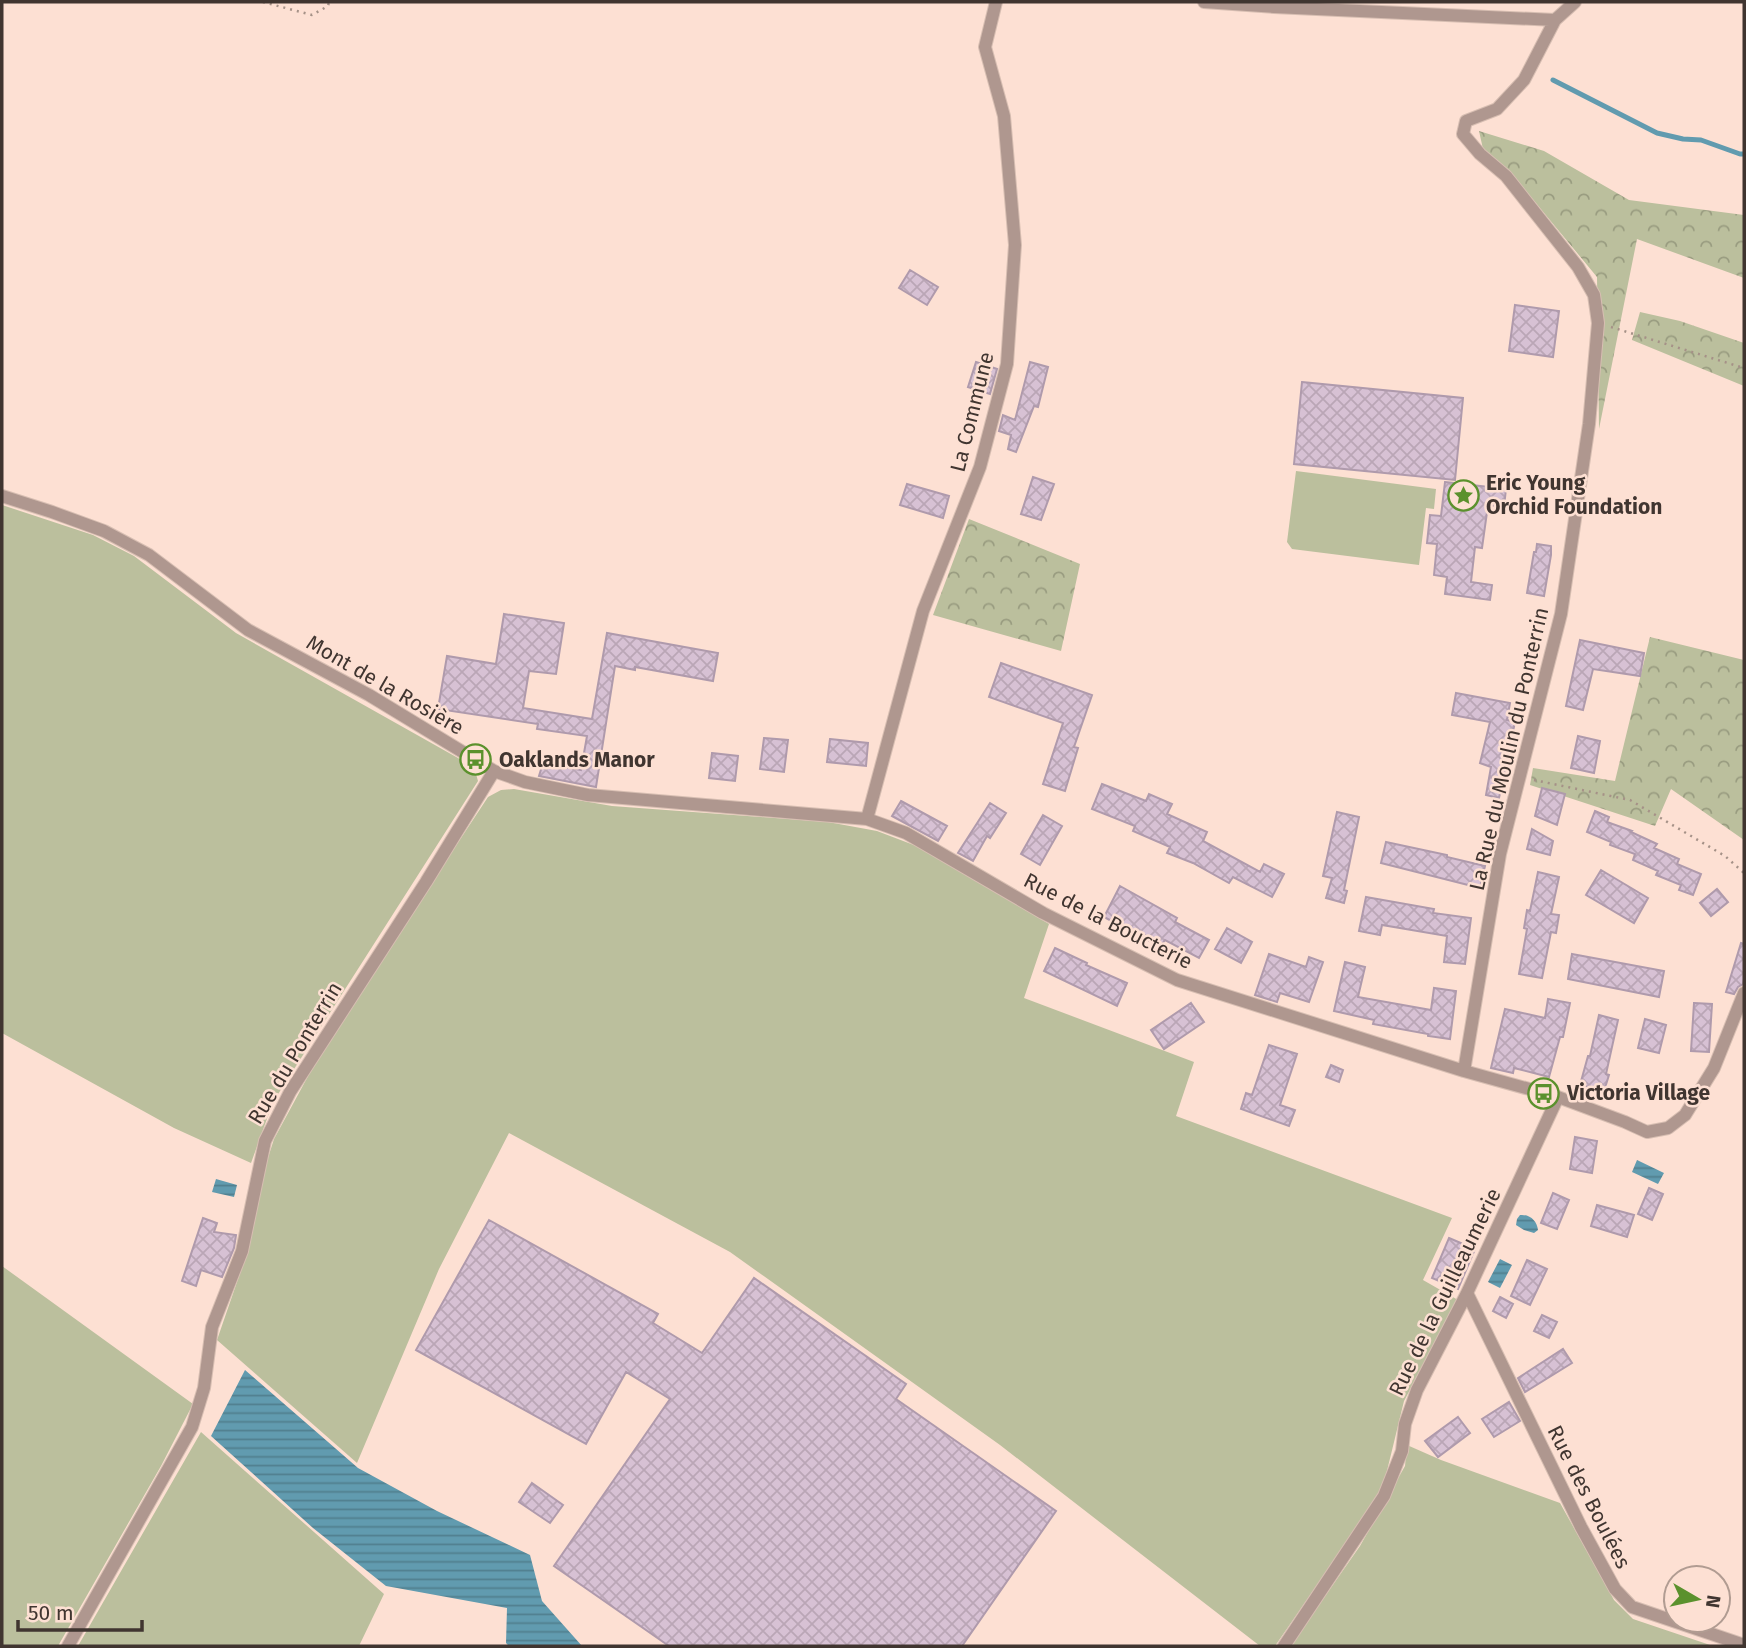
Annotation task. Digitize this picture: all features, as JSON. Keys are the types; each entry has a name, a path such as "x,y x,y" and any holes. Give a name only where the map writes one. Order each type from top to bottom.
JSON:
{"street":[{"name":"La Commune","path":"866,818 923,611 980,467 1007,364 1014,245 1003,116 985,47 996,2"},
{"path":"1204,2 1556,20 1575,2"},
{"name":"La Rue du Moulin du Ponterrin","path":"1464,1071 1500,854 1561,614 1589,424 1598,323 1594,295 1578,267 1506,176 1480,154 1463,134 1465,121 1497,109 1524,80 1556,20"},
{"name":"Mont de la Rosière","path":"2,496 104,531 149,555 248,630 369,695 494,771 525,782 588,795 866,818"},
{"name":"Rue du Ponterrin","path":"68,1646 192,1427 204,1388 212,1327 242,1251 265,1141 290,1092 426,882 494,771"},
{"name":"Rue de la Boucterie","path":"866,818 906,833 1043,913 1177,980 1464,1071 1558,1097 1647,1132 1668,1128 1685,1115 1714,1068 1744,993"},
{"name":"Rue de la Guilleaumerie","path":"1284,1646 1384,1496 1402,1451 1405,1424 1417,1390 1467,1293 1558,1097"},
{"name":"Rue des Boulées","path":"1467,1293 1580,1527 1615,1589 1632,1606 1744,1644"}],"path":[{"path":"263,2 312,15 328,6 329,2"},
{"path":"1598,323 1744,368"},
{"path":"1521,777 1630,800 1726,856 1744,873"}],"green space":[{"path":"1479,131 1544,151 1629,200 1744,215 1744,278 1637,239 1599,429 1597,277 1511,173 1483,149"},
{"path":"1640,312 1680,321 1744,343 1744,386 1632,340"},
{"path":"1296,471 1436,489 1434,509 1426,508 1419,565 1292,549 1287,542"},
{"path":"2,505 93,535 134,556 236,633 474,767 478,781 273,1102 251,1163 174,1128 2,1033"},
{"path":"969,519 1080,564 1061,651 933,615"},
{"path":"1650,637 1744,660 1744,840 1671,789 1655,826 1530,785 1533,768 1615,781"},
{"path":"514,789 612,806 828,822 877,831 919,847 1049,924 1024,998 1194,1062 1176,1116 1452,1218 1423,1280 1458,1300 1404,1401 1385,1479 1375,1501 1275,1646 1260,1646 1000,1445 730,1252 509,1133 439,1269 357,1463 217,1340 247,1253 274,1139 326,1043 488,797 501,790"},
{"path":"2,1266 193,1404 161,1466 58,1646 2,1646"},
{"path":"201,1432 384,1594 359,1646 78,1646"},
{"path":"1407,1445 1560,1503 1614,1600 1633,1619 1662,1629 1662,1634 1677,1634 1713,1646 1293,1646 1293,1642 1360,1546 1405,1466"}],"water":[{"path":"1637,1160 1664,1173 1658,1184 1632,1172"},
{"path":"216,1179 237,1185 234,1197 212,1192"},
{"path":"1520,1215 1532,1219 1538,1230 1534,1233 1516,1225"},
{"path":"1500,1259 1512,1265 1500,1288 1488,1282"},
{"path":"245,1370 358,1468 437,1511 530,1555 542,1601 582,1646 509,1646 506,1643 507,1608 386,1586 313,1528 211,1436"}],"building":[{"path":"910,270 938,287 927,305 899,288"},
{"path":"1515,305 1559,311 1553,357 1509,351"},
{"path":"976,362 997,369 990,394 968,387"},
{"path":"1030,362 1048,367 1038,407 1034,406 1016,452 1008,449 1011,435 999,431 1003,415 1015,420"},
{"path":"1302,382 1463,398 1455,480 1294,464"},
{"path":"1033,477 1054,484 1041,520 1021,514"},
{"path":"1445,482 1506,489 1504,507 1488,505 1482,548 1475,547 1471,582 1492,585 1490,600 1445,594 1447,577 1434,575 1437,544 1427,543 1430,515 1441,516"},
{"path":"907,484 949,496 943,518 900,505"},
{"path":"1537,544 1551,546 1544,596 1527,593"},
{"path":"504,614 564,623 556,674 529,671 523,708 592,719 607,633 718,653 713,681 615,666 596,787 539,776 543,763 581,770 587,736 537,729 538,724 438,709 447,656 496,664"},
{"path":"1580,640 1644,653 1640,676 1593,669 1583,710 1566,706"},
{"path":"1001,663 1092,695 1074,747 1078,748 1065,791 1043,784 1063,723 989,697"},
{"path":"1456,693 1510,703 1507,720 1515,722 1499,798 1486,795 1491,767 1480,763 1490,722 1452,715"},
{"path":"1578,736 1600,741 1594,773 1571,768"},
{"path":"764,738 788,740 784,772 760,769"},
{"path":"830,739 868,743 866,766 827,762"},
{"path":"712,753 738,756 735,781 709,778"},
{"path":"1102,784 1146,801 1149,794 1172,804 1167,814 1207,832 1203,841 1260,872 1264,864 1284,874 1272,897 1233,877 1229,883 1193,863 1167,853 1170,847 1133,831 1135,826 1092,809"},
{"path":"1542,788 1565,794 1557,825 1535,816"},
{"path":"901,801 947,826 938,841 892,816"},
{"path":"990,803 1006,813 990,838 987,836 973,861 958,853"},
{"path":"1595,811 1609,817 1607,822 1657,844 1654,848 1679,859 1677,864 1701,874 1693,895 1679,890 1681,885 1656,875 1658,871 1633,860 1635,854 1610,845 1611,842 1587,832"},
{"path":"1337,812 1359,817 1344,890 1347,891 1344,903 1326,898 1332,878 1323,876"},
{"path":"1043,815 1062,826 1040,865 1021,854"},
{"path":"1532,829 1553,841 1550,855 1527,849"},
{"path":"1386,842 1485,866 1480,888 1381,863"},
{"path":"1601,870 1648,898 1634,923 1586,895"},
{"path":"1538,872 1559,877 1551,914 1559,915 1556,933 1551,932 1542,978 1519,974 1527,929 1524,928 1527,910 1530,911"},
{"path":"1120,886 1177,918 1175,922 1209,940 1199,958 1165,940 1160,947 1104,917"},
{"path":"1717,889 1728,902 1711,916 1700,903"},
{"path":"1366,897 1434,909 1433,913 1471,918 1465,964 1444,962 1447,936 1382,925 1380,935 1359,931"},
{"path":"1227,928 1252,942 1241,963 1215,949"},
{"path":"1741,943 1744,944 1744,979 1734,994 1726,992"},
{"path":"1055,948 1127,983 1117,1006 1044,971"},
{"path":"1269,954 1306,967 1309,957 1323,962 1309,1002 1280,993 1277,1002 1255,995"},
{"path":"1572,954 1664,971 1659,997 1568,979"},
{"path":"1345,962 1365,967 1358,997 1431,1010 1434,988 1456,991 1450,1039 1373,1024 1374,1020 1334,1011"},
{"path":"1548,999 1570,1003 1563,1037 1560,1037 1549,1077 1514,1068 1513,1073 1491,1068 1505,1009 1545,1018"},
{"path":"1191,1003 1204,1022 1164,1049 1151,1030"},
{"path":"1694,1003 1712,1004 1709,1052 1691,1051"},
{"path":"1599,1015 1618,1020 1604,1091 1580,1085"},
{"path":"1645,1019 1666,1025 1659,1053 1638,1048"},
{"path":"1269,1045 1297,1054 1280,1105 1295,1110 1289,1126 1241,1109 1246,1093 1252,1095"},
{"path":"1331,1065 1343,1070 1339,1082 1326,1077"},
{"path":"1575,1137 1597,1141 1592,1173 1570,1169"},
{"path":"1649,1188 1663,1194 1652,1220 1638,1214"},
{"path":"1553,1193 1569,1200 1557,1229 1541,1223"},
{"path":"1597,1205 1634,1215 1627,1237 1591,1226"},
{"path":"203,1218 217,1223 214,1232 236,1235 234,1248 222,1277 201,1270 196,1286 182,1281"},
{"path":"489,1220 658,1314 653,1323 702,1353 754,1278 906,1384 896,1399 1056,1511 962,1646 669,1646 554,1566 670,1399 626,1372 586,1444 416,1350"},
{"path":"1449,1238 1475,1249 1458,1289 1432,1278"},
{"path":"1527,1260 1547,1269 1530,1305 1511,1296"},
{"path":"1500,1297 1513,1304 1506,1318 1493,1311"},
{"path":"1542,1315 1557,1322 1549,1338 1534,1331"},
{"path":"1563,1349 1572,1363 1525,1392 1518,1378"},
{"path":"1509,1402 1520,1421 1494,1437 1482,1419"},
{"path":"1458,1417 1470,1433 1438,1457 1425,1441"},
{"path":"532,1483 563,1505 550,1523 519,1502"}],"waterway":[{"path":"1553,80 1657,133 1701,140 1744,154"}],"place":[{"name":"Eric Young Orchid Foundation","path":"1463,495"},
{"name":"Oaklands Manor","path":"476,760"},
{"name":"Victoria Village","path":"1544,1093"}]}
